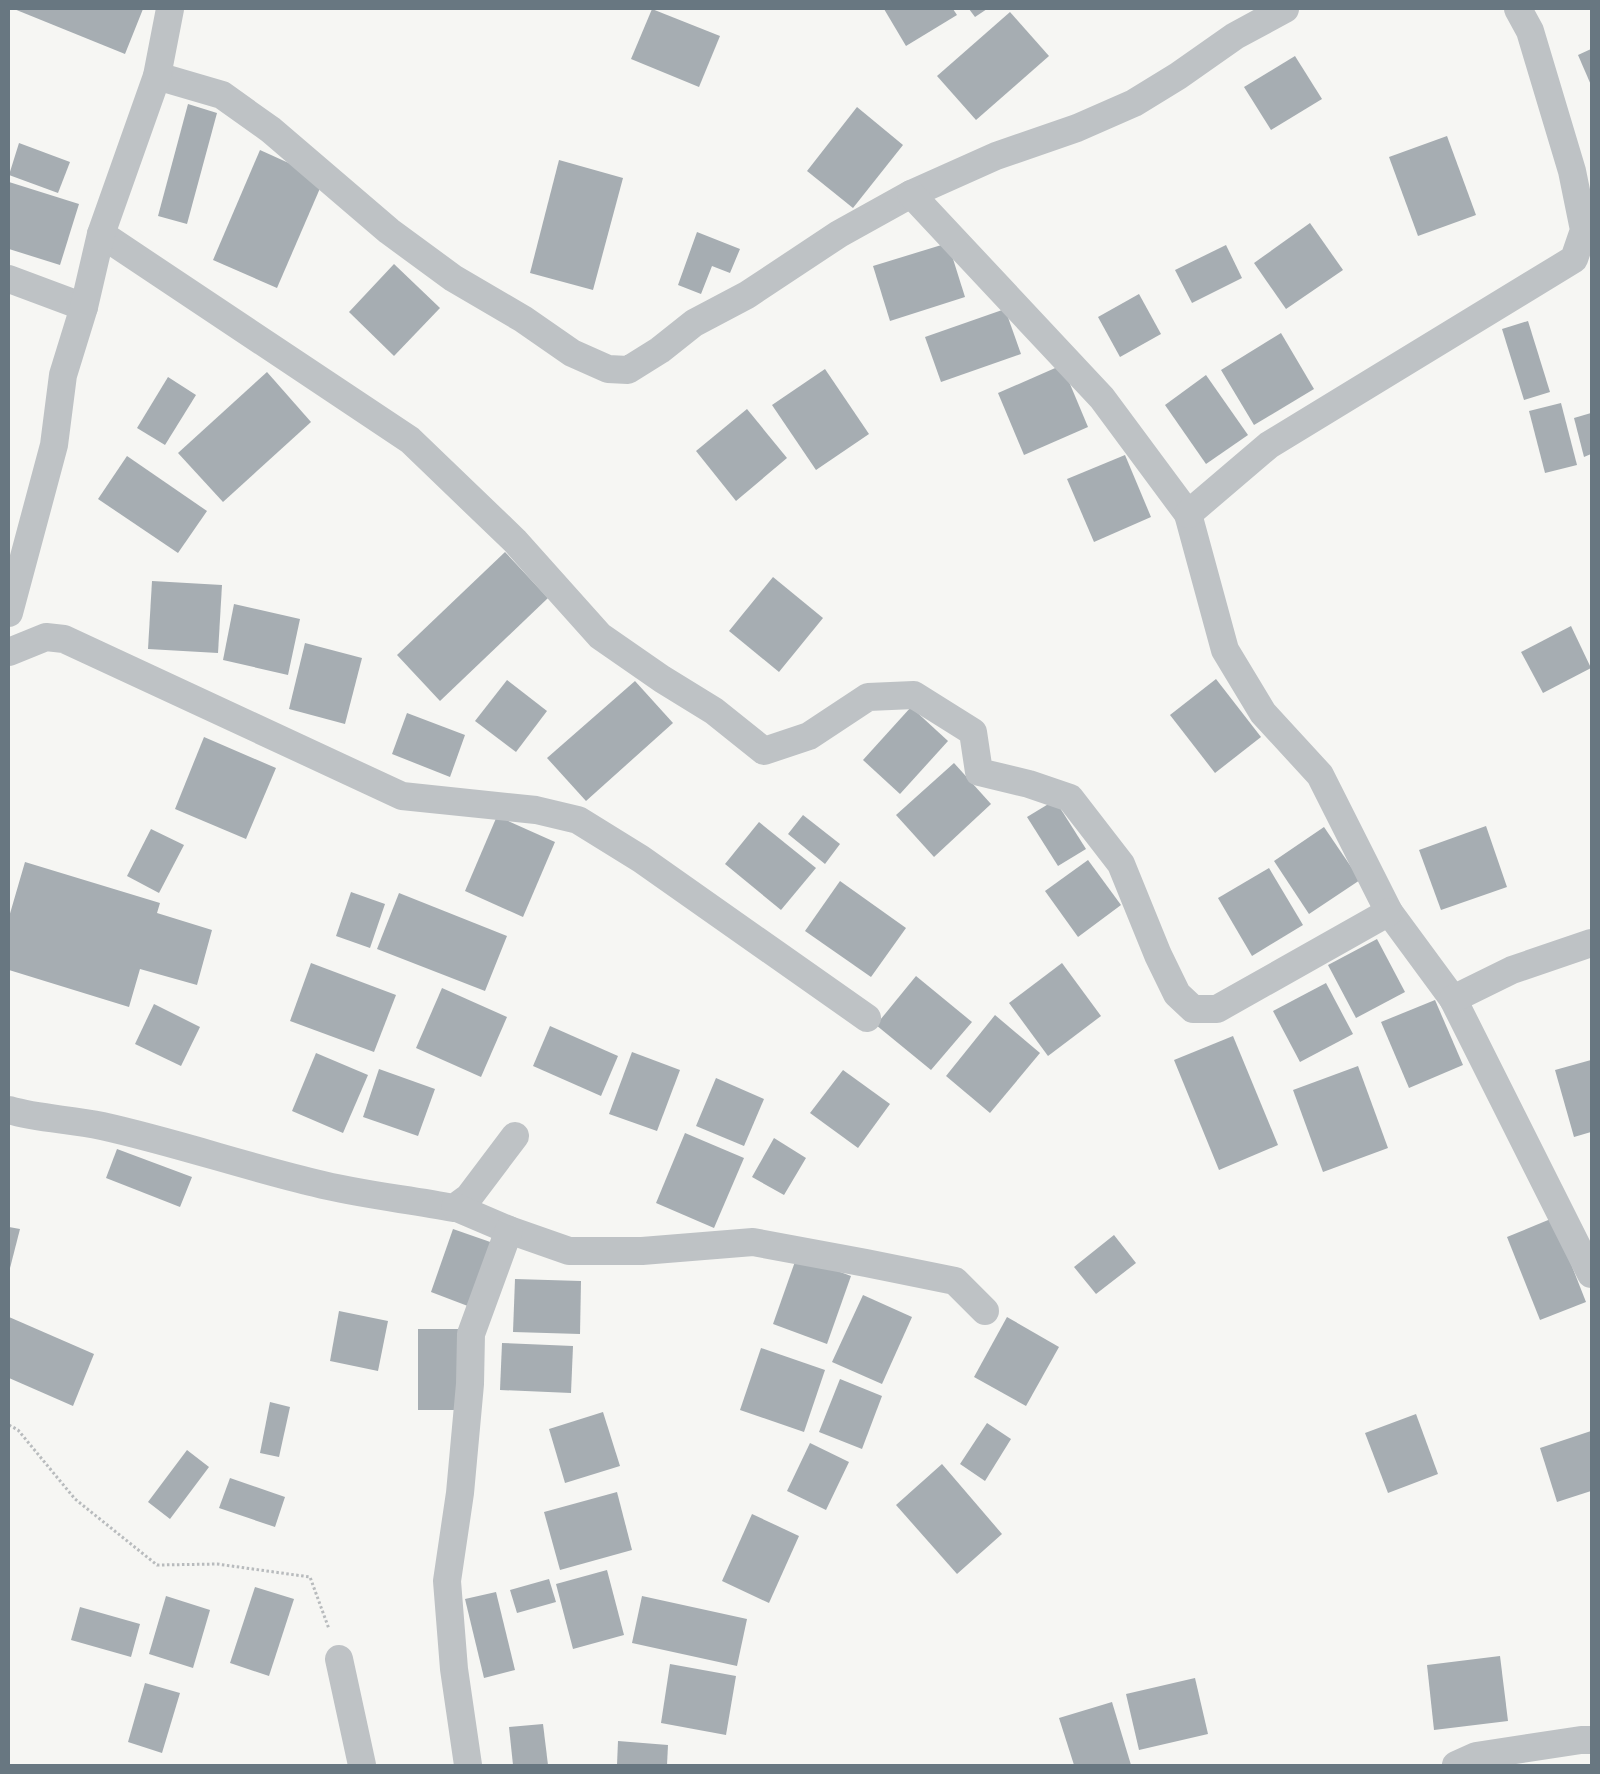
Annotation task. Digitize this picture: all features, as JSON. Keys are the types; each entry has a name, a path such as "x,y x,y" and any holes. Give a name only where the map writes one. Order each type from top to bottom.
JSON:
{"street":[{"path":"9,613 54,444 63,375 84,307 102,234 156,76 170,9"},
{"path":"156,76 222,95 271,130 389,231 453,278 523,319 572,353 608,369 628,370 660,350 694,323 747,295 839,234 911,194 996,156 1077,128 1134,102 1178,76 1235,36 1285,9"},
{"path":"1188,514 1269,445 1574,259 1584,230 1572,171 1530,31 1518,9"},
{"path":"911,194 1102,398 1188,514 1225,650 1264,713 1320,775 1389,912 1453,999 1591,1274"},
{"path":"102,234 410,440 515,541 600,636 662,679 714,711 764,751 809,736 868,697 914,695 973,732 979,772 1029,784 1070,798 1121,864 1158,954 1177,994 1194,1009 1217,1009 1389,912"},
{"path":"9,278 84,307"},
{"path":"9,652 46,637 64,639 402,796 536,810 578,820 641,859 867,1018"},
{"path":"1453,999 1512,970 1591,943"},
{"path":"9,1110 24,1114 100,1125 169,1142 316,1184 375,1196 455,1207 509,1230 569,1251 642,1251 753,1242 955,1281 985,1311"},
{"path":"455,1207 469,1197 515,1136"},
{"path":"468,1765 454,1669 446,1581 460,1494 470,1384 471,1334 509,1230"},
{"path":"339,1659 362,1765"},
{"path":"1456,1765 1476,1756 1591,1740"}],"path":[{"path":"9,1425 18,1430 75,1499 157,1565 217,1564 310,1577 339,1659"}],"building":[{"path":"14,9 143,9 125,54"},
{"path":"652,9 720,36 699,87 631,59"},
{"path":"884,9 953,9 957,15 906,46"},
{"path":"969,9 987,9 975,17"},
{"path":"1010,12 1049,56 976,120 937,76"},
{"path":"1591,49 1591,85 1578,55"},
{"path":"1295,56 1322,99 1271,130 1244,87"},
{"path":"188,104 217,113 187,224 158,216"},
{"path":"857,107 903,145 853,208 807,171"},
{"path":"1447,136 1476,215 1418,236 1389,157"},
{"path":"19,143 70,162 58,193 9,175"},
{"path":"260,150 324,179 277,288 213,260"},
{"path":"559,160 623,178 593,290 530,273"},
{"path":"9,182 79,204 60,265 9,249"},
{"path":"1310,223 1343,270 1286,309 1254,263"},
{"path":"697,232 740,249 730,273 712,266 701,294 678,285"},
{"path":"948,243 965,297 890,321 873,266"},
{"path":"1226,245 1242,278 1192,303 1175,270"},
{"path":"394,264 440,308 394,356 349,312"},
{"path":"1139,294 1161,334 1120,357 1098,317"},
{"path":"1005,309 1021,354 941,382 925,337"},
{"path":"1528,321 1550,392 1524,400 1502,329"},
{"path":"1281,333 1314,389 1254,425 1221,370"},
{"path":"1062,365 1088,427 1024,455 998,393"},
{"path":"825,369 869,434 816,470 772,405"},
{"path":"267,372 311,422 223,502 178,453"},
{"path":"1206,375 1248,435 1206,464 1165,405"},
{"path":"168,377 196,395 165,445 137,428"},
{"path":"1561,403 1577,465 1545,473 1529,411"},
{"path":"747,409 787,458 736,501 696,451"},
{"path":"1591,413 1591,454 1584,457 1574,418"},
{"path":"1125,455 1151,517 1094,542 1067,479"},
{"path":"127,456 207,511 178,553 98,499"},
{"path":"505,552 548,598 440,701 397,655"},
{"path":"773,577 823,618 779,672 729,631"},
{"path":"152,581 222,585 218,653 148,649"},
{"path":"234,604 300,619 288,675 223,660"},
{"path":"1571,626 1591,668 1543,693 1521,652"},
{"path":"305,643 362,658 345,724 289,709"},
{"path":"1216,679 1261,737 1215,773 1170,715"},
{"path":"507,680 547,711 516,752 475,721"},
{"path":"635,681 673,723 586,801 547,758"},
{"path":"911,707 948,741 900,794 863,760"},
{"path":"407,713 465,735 450,777 392,754"},
{"path":"204,737 276,768 246,839 175,809"},
{"path":"954,763 991,804 934,857 896,815"},
{"path":"1055,800 1086,849 1058,866 1027,817"},
{"path":"803,815 840,844 825,864 788,834"},
{"path":"497,816 555,842 523,917 465,891"},
{"path":"759,822 816,868 781,910 725,864"},
{"path":"1486,826 1507,887 1441,910 1419,850"},
{"path":"1324,827 1360,880 1309,914 1274,861"},
{"path":"151,829 184,845 159,893 127,876"},
{"path":"1088,860 1121,905 1078,937 1045,891"},
{"path":"25,862 160,903 157,913 212,930 197,985 140,969 129,1007 9,970 9,917"},
{"path":"1269,868 1303,925 1252,956 1218,898"},
{"path":"840,881 906,928 871,977 805,931"},
{"path":"351,892 385,904 370,948 336,936"},
{"path":"399,893 507,936 485,991 377,949"},
{"path":"1377,939 1405,992 1356,1018 1328,965"},
{"path":"311,963 396,995 374,1052 290,1021"},
{"path":"1062,963 1101,1016 1048,1056 1009,1003"},
{"path":"916,976 972,1022 931,1070 876,1025"},
{"path":"1326,983 1353,1034 1300,1062 1273,1011"},
{"path":"442,988 507,1017 481,1077 416,1048"},
{"path":"1435,1000 1463,1065 1409,1088 1381,1022"},
{"path":"154,1004 200,1027 181,1066 135,1044"},
{"path":"995,1015 1040,1053 990,1113 946,1076"},
{"path":"550,1026 618,1056 601,1096 533,1066"},
{"path":"1233,1036 1278,1145 1219,1170 1174,1060"},
{"path":"632,1052 680,1070 657,1131 609,1114"},
{"path":"316,1053 368,1075 343,1133 292,1111"},
{"path":"1591,1060 1591,1132 1574,1137 1555,1070"},
{"path":"1358,1066 1388,1148 1323,1172 1293,1090"},
{"path":"379,1069 435,1089 418,1136 363,1117"},
{"path":"843,1070 890,1104 858,1148 810,1113"},
{"path":"716,1078 764,1099 744,1146 696,1126"},
{"path":"685,1133 744,1158 714,1228 656,1203"},
{"path":"774,1138 806,1158 784,1195 752,1177"},
{"path":"117,1149 192,1177 180,1207 106,1178"},
{"path":"1553,1218 1586,1302 1540,1320 1507,1237"},
{"path":"9,1227 20,1229 9,1272"},
{"path":"453,1229 496,1244 473,1308 431,1292"},
{"path":"1114,1235 1136,1263 1096,1294 1074,1267"},
{"path":"797,1256 851,1276 827,1344 773,1324"},
{"path":"515,1279 581,1281 580,1334 513,1332"},
{"path":"863,1295 912,1317 882,1384 832,1362"},
{"path":"339,1311 388,1321 378,1371 330,1361"},
{"path":"9,1317 94,1354 73,1406 9,1378"},
{"path":"1007,1317 1059,1347 1026,1406 974,1377"},
{"path":"418,1329 463,1329 463,1410 418,1410"},
{"path":"502,1343 573,1346 571,1393 500,1390"},
{"path":"761,1348 825,1370 804,1432 740,1410"},
{"path":"840,1379 882,1396 862,1449 819,1432"},
{"path":"270,1402 290,1407 279,1457 260,1453"},
{"path":"603,1412 620,1466 565,1483 549,1429"},
{"path":"1416,1414 1438,1474 1388,1493 1365,1433"},
{"path":"987,1423 1011,1439 985,1481 960,1464"},
{"path":"1591,1431 1591,1491 1557,1502 1540,1448"},
{"path":"810,1443 849,1462 826,1510 787,1491"},
{"path":"187,1450 209,1467 170,1519 148,1502"},
{"path":"942,1464 1002,1534 957,1574 896,1505"},
{"path":"230,1478 285,1497 275,1527 219,1508"},
{"path":"617,1492 632,1550 560,1570 544,1512"},
{"path":"752,1514 799,1536 769,1603 722,1581"},
{"path":"607,1570 624,1635 573,1649 556,1584"},
{"path":"549,1579 556,1602 517,1613 510,1590"},
{"path":"255,1587 294,1599 269,1676 230,1663"},
{"path":"496,1592 515,1670 484,1678 465,1599"},
{"path":"166,1596 210,1610 193,1668 149,1654"},
{"path":"642,1596 747,1619 737,1666 632,1643"},
{"path":"80,1607 140,1624 131,1657 71,1640"},
{"path":"1500,1656 1508,1721 1434,1730 1427,1665"},
{"path":"670,1664 736,1676 726,1735 661,1723"},
{"path":"1195,1678 1208,1734 1139,1750 1126,1694"},
{"path":"145,1683 180,1693 162,1753 128,1742"},
{"path":"1112,1702 1131,1765 1074,1765 1059,1718"},
{"path":"543,1724 548,1765 513,1765 509,1727"},
{"path":"618,1741 668,1745 667,1765 617,1765"}]}
